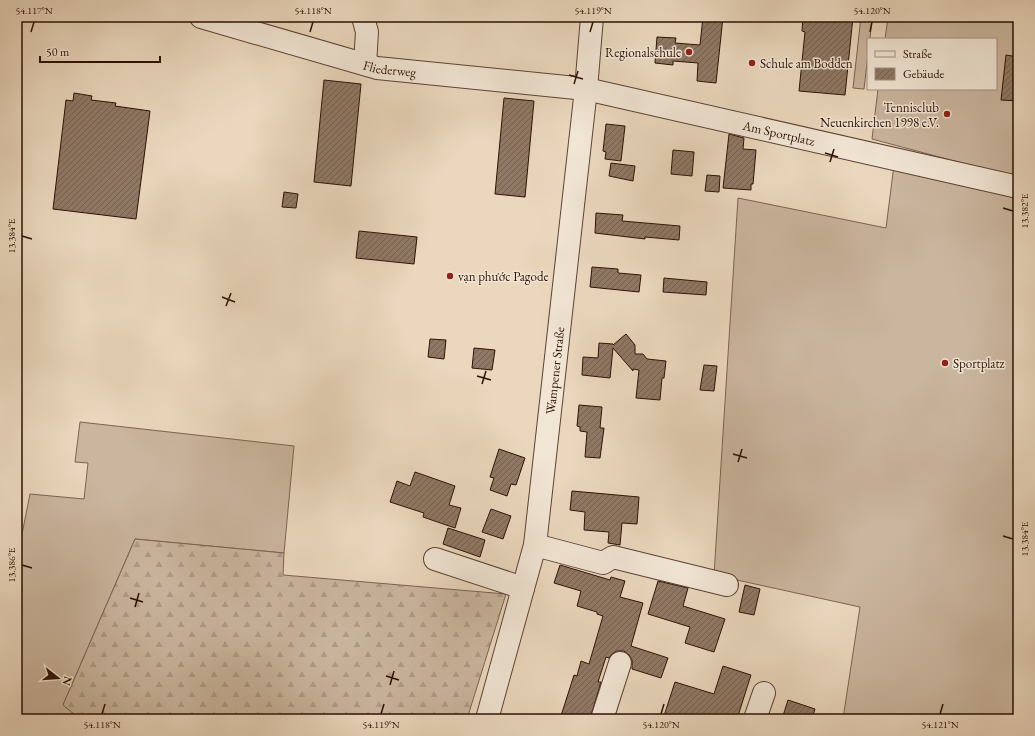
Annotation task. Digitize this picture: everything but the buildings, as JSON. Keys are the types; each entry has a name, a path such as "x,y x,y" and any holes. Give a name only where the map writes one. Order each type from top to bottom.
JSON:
{"street":[{"name":"Fliederweg","path":"200,17 377,68 586,89"},
{"path":"363,17 367,32 365,64"},
{"name":"Wampener Straße","path":"487,719 535,545 586,89 592,17"},
{"name":"Am Sportplatz","path":"586,89 1018,187"},
{"path":"535,545 603,563 613,557 727,585"},
{"path":"434,559 523,588"},
{"path":"602,719 620,663"},
{"path":"755,719 764,692"}],"green space":[{"path":"861,17 872,17 870,38 867,38 867,63 864,89 853,88"},
{"name":"Tennisclub Neuenkirchen 1998 e.V.","path":"888,17 1018,17 1018,178 872,139 878,90 997,90 997,38 885,38"},
{"path":"894,165 1018,197 1018,719 843,719 860,607 714,575 738,198 886,228"},
{"path":"80,422 294,446 284,553 135,539 63,705 80,719 17,719 17,539 21,539 30,494 84,499 88,463 75,462"},
{"path":"135,539 284,553 283,575 506,594 467,719 80,719 63,705"}],"place":[{"name":"Regionalschule","path":"689,52"},
{"name":"Schule am Bodden","path":"752,63"},
{"name":"Tennisclub Neuenkirchen 1998 e.V.","path":"947,114"},
{"name":"vạn phước Pagode","path":"450,276"},
{"name":"Sportplatz","path":"945,363"}]}
